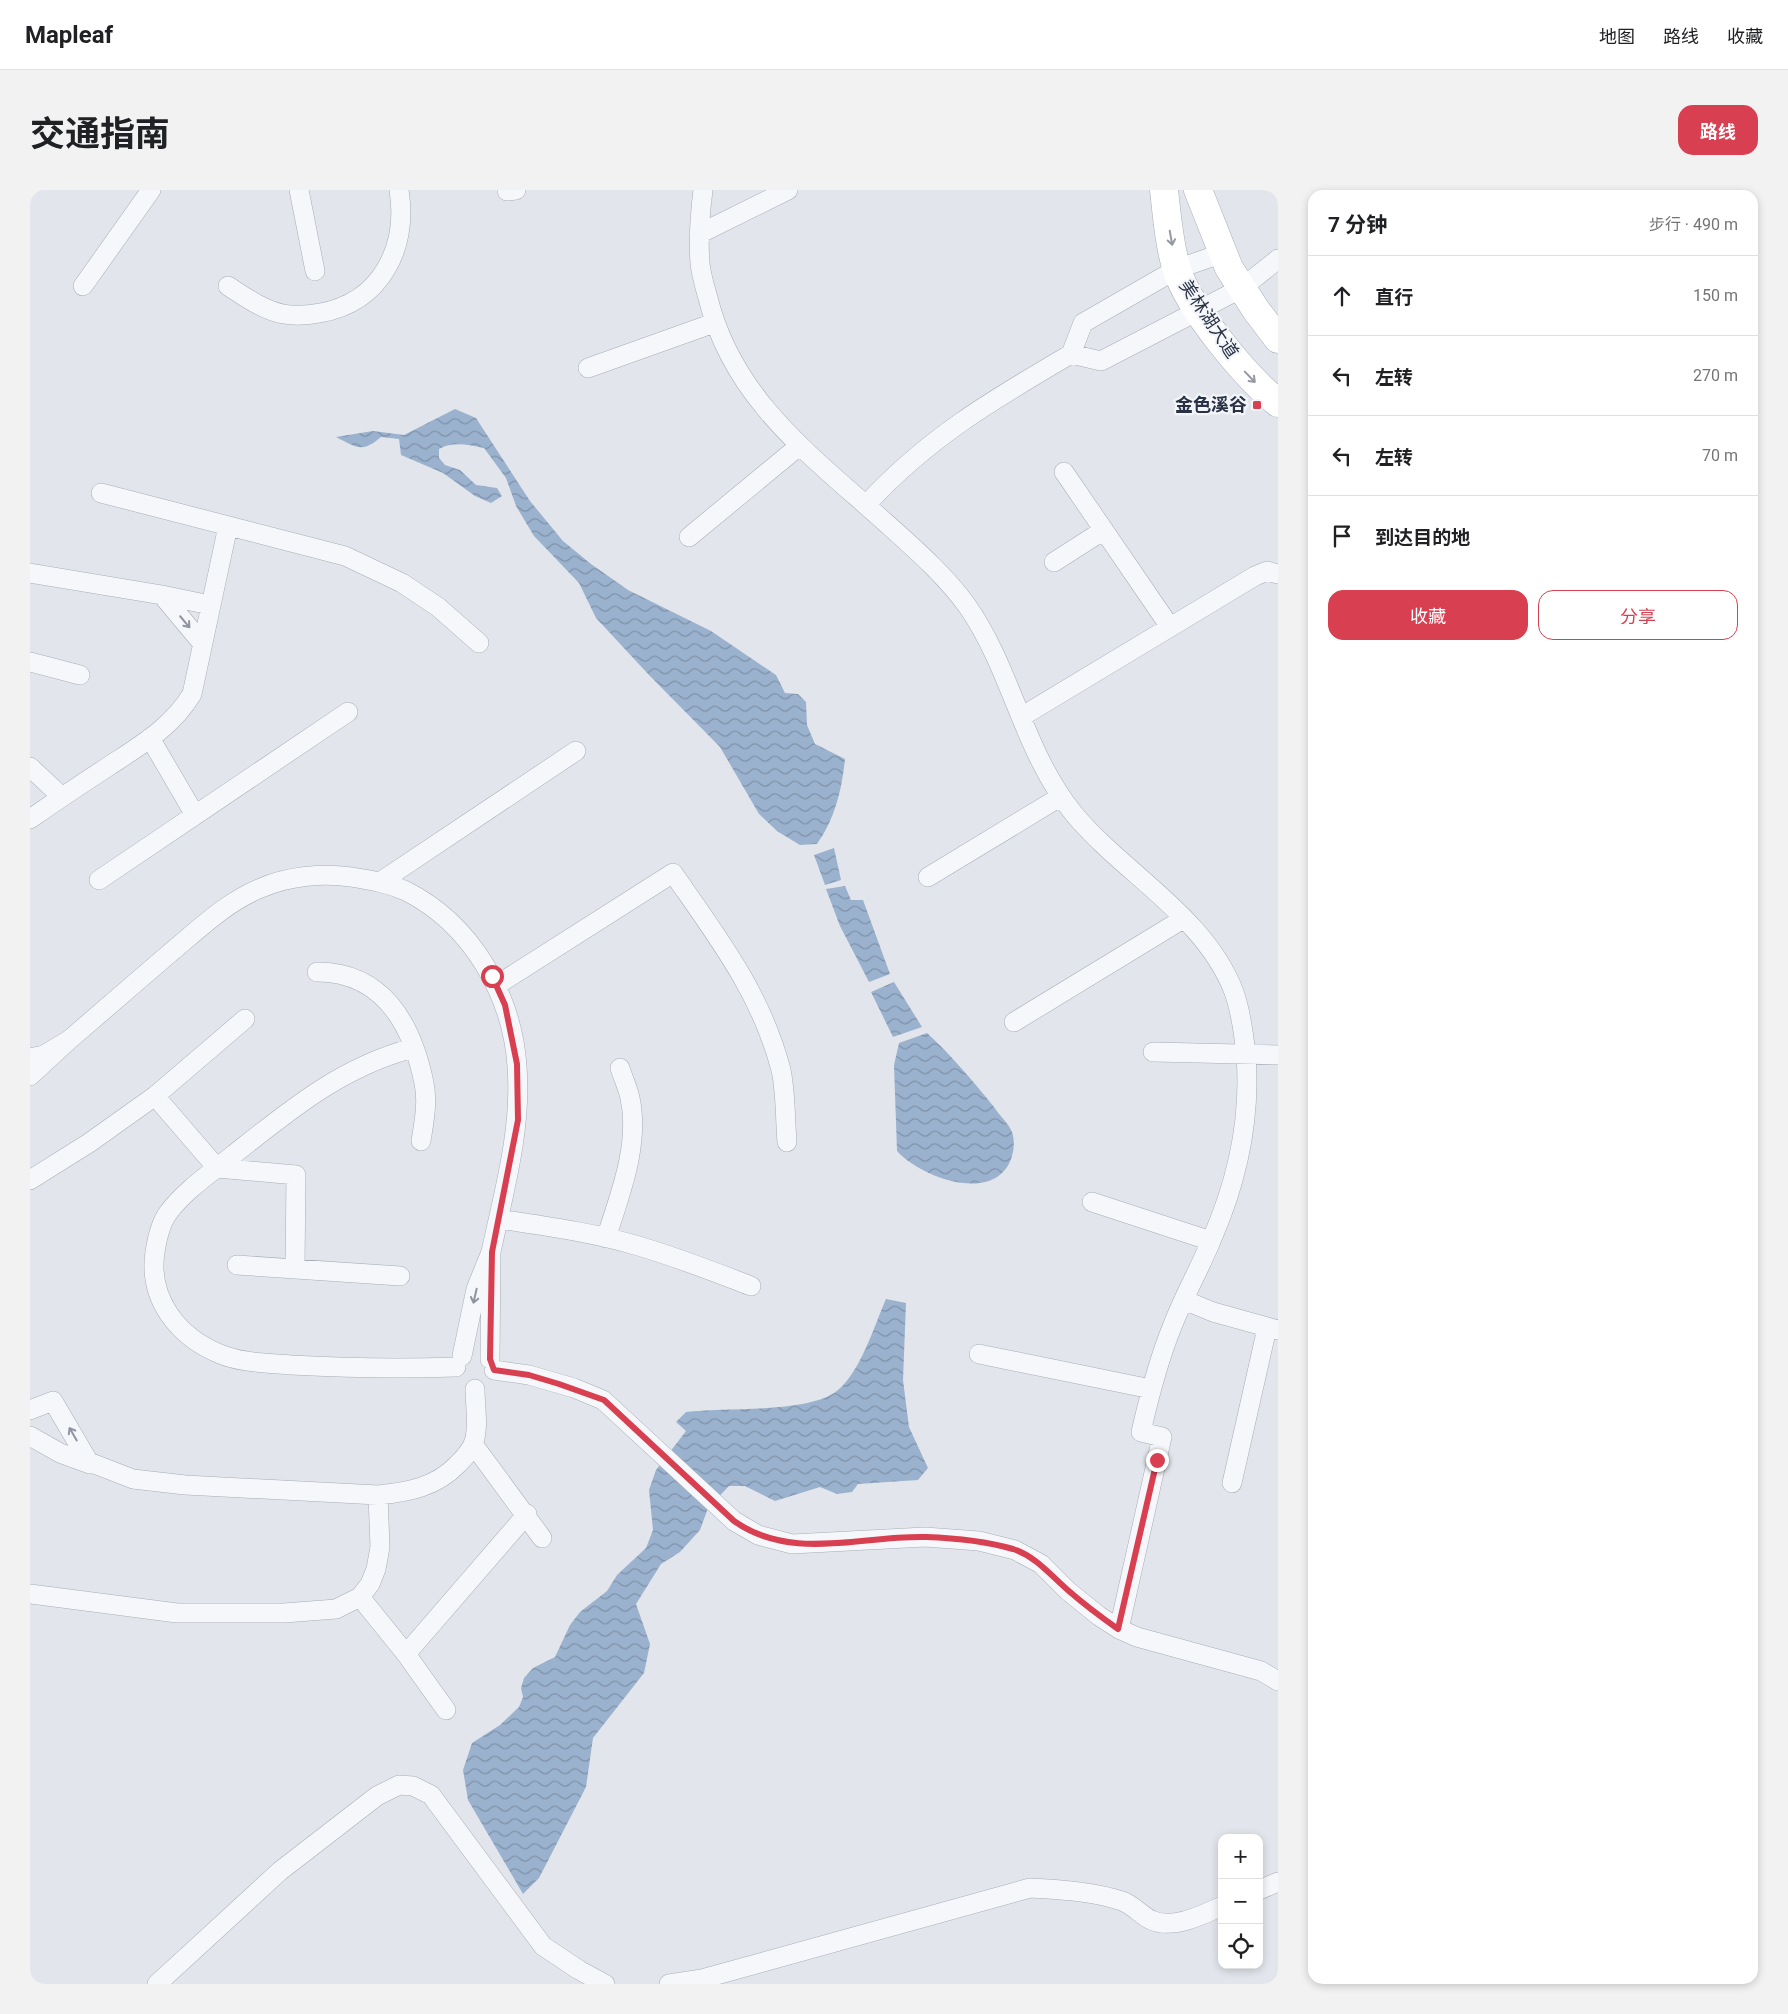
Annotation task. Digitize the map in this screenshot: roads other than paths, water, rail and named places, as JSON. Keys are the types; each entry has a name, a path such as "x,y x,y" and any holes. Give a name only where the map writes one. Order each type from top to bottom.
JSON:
{"main road":[{"name":"美林湖大道","path":"1164,190 1177,269 1199,310 1244,372 1278,403"},
{"path":"1198,190 1222,253 1242,288 1278,339"}],"street":[{"path":"83,286 151,190"},
{"path":"299,190 315,271"},
{"path":"228,286 258,304 283,314 307,315 334,310 356,300 375,285 391,262 400,238 402,212 399,190"},
{"path":"703,190 699,234 700,268 714,323 734,364 749,387 766,411 798,447 866,505 938,572 965,603 983,630 1038,756 1060,797 1099,842 1202,938 1221,965 1234,993 1242,1024 1246,1054 1248,1096 1244,1141 1233,1184 1211,1241 1163,1350 1151,1389 1141,1432 1162,1437 1118,1629"},
{"path":"699,234 788,190"},
{"path":"866,505 919,452 950,429 992,400 1071,354 1083,323 1177,269 1222,253"},
{"path":"1071,354 1101,361 1242,288 1278,259"},
{"path":"588,368 714,323"},
{"path":"689,537 798,447"},
{"path":"1064,472 1170,627"},
{"path":"102,493 345,556 370,566 402,583 438,607 479,643"},
{"path":"30,819 170,723 192,694 228,526"},
{"path":"1054,562 1104,530"},
{"path":"1021,717 1255,576 1267,571 1278,574"},
{"path":"30,573 210,605"},
{"path":"162,595 202,643"},
{"path":"30,662 80,675"},
{"path":"99,880 348,712"},
{"path":"150,738 195,815"},
{"path":"380,882 576,751"},
{"path":"30,766 62,797"},
{"path":"928,877 1060,797"},
{"path":"497,985 673,874 736,965 766,1022 781,1072 787,1142"},
{"path":"30,1076 206,922 234,902 261,887 304,877 335,875 380,882 406,891 432,908 463,934 497,985 505,1005 517,1064 518,1120 492,1252 493,1376 486,1385 475,1389 469,1388 459,1380 459,1362 476,1289 492,1252"},
{"path":"1014,1022 1183,919"},
{"path":"317,972 345,974 368,984 389,1001 403,1022 425,1084 426,1109 421,1141"},
{"path":"30,1180 89,1143 155,1096 245,1019"},
{"path":"30,1058 44,1055 69,1040"},
{"path":"413,1048 392,1053 342,1076 308,1096 192,1188 168,1214 157,1237 153,1268 159,1298 176,1325 193,1340 221,1355 262,1363 363,1369 459,1362 468,1353 480,1352 492,1364 574,1388 604,1400 734,1521 758,1535 792,1544 925,1537 979,1541 1015,1550 1041,1564 1068,1591 1118,1629 1261,1671 1278,1681"},
{"path":"1153,1052 1278,1055"},
{"path":"606,1238 624,1183 632,1145 630,1099 620,1068"},
{"path":"155,1096 217,1168 296,1175 295,1269"},
{"path":"1092,1202 1211,1241"},
{"path":"498,1219 634,1244 750,1286"},
{"path":"237,1265 400,1276"},
{"path":"1184,1300 1213,1312 1272,1329 1232,1483"},
{"path":"979,1354 1151,1389"},
{"path":"30,1436 60,1453 133,1479 185,1486 378,1495 404,1492 428,1486 451,1471 473,1444 476,1430 475,1389"},
{"path":"30,1410 53,1401 89,1462"},
{"path":"473,1444 527,1514 542,1538"},
{"path":"30,1594 177,1613 336,1610 360,1597 370,1584 376,1570 380,1547 378,1495"},
{"path":"406,1654 527,1514"},
{"path":"360,1597 406,1654 446,1710"},
{"path":"157,1984 280,1871 377,1796 399,1785 413,1786 431,1795 543,1946 579,1970 605,1984"},
{"path":"1263,1888 1278,1882"},
{"path":"672,1984 702,1979 1030,1888 1084,1892 1124,1901 1152,1920 1170,1923 1196,1917 1218,1908"}],"water":[{"path":"455,409 476,418 530,501 563,541 591,564 628,590 711,631 776,675 785,693 798,694 806,702 807,725 815,744 845,759 837,803 829,824 817,844 800,845 777,831 759,814 720,747 596,618 579,583 534,536 516,506 506,478 484,448 461,444 450,445 439,449 439,458 445,465 460,470 476,485 497,488 502,496 491,503 475,496 443,473 401,455 399,439 381,437 369,445 359,447 336,437 373,431 404,435"},
{"path":"834,848 841,880 825,885 814,855"},
{"path":"845,886 851,900 863,900 890,974 869,982 840,926 826,889"},
{"path":"894,982 922,1027 893,1037 871,992"},
{"path":"927,1033 970,1078 1012,1132 1014,1146 1011,1159 1002,1173 989,1181 974,1184 956,1182 939,1177 922,1170 897,1151 894,1065 899,1043"},
{"path":"886,1299 906,1303 903,1380 909,1427 928,1468 918,1480 858,1484 852,1492 837,1494 820,1487 775,1501 745,1486 729,1486 708,1508 700,1530 680,1552 661,1564 636,1604 650,1644 644,1673 593,1738 586,1787 539,1878 523,1894 468,1800 463,1770 472,1743 500,1725 519,1707 523,1697 521,1688 524,1678 533,1668 555,1657 570,1625 580,1612 607,1591 617,1575 646,1548 653,1530 649,1490 656,1470 686,1431 676,1422 686,1412 788,1406 825,1398 838,1390 854,1372"}],"place":[{"name":"金色溪谷","path":"1257,405"}]}
